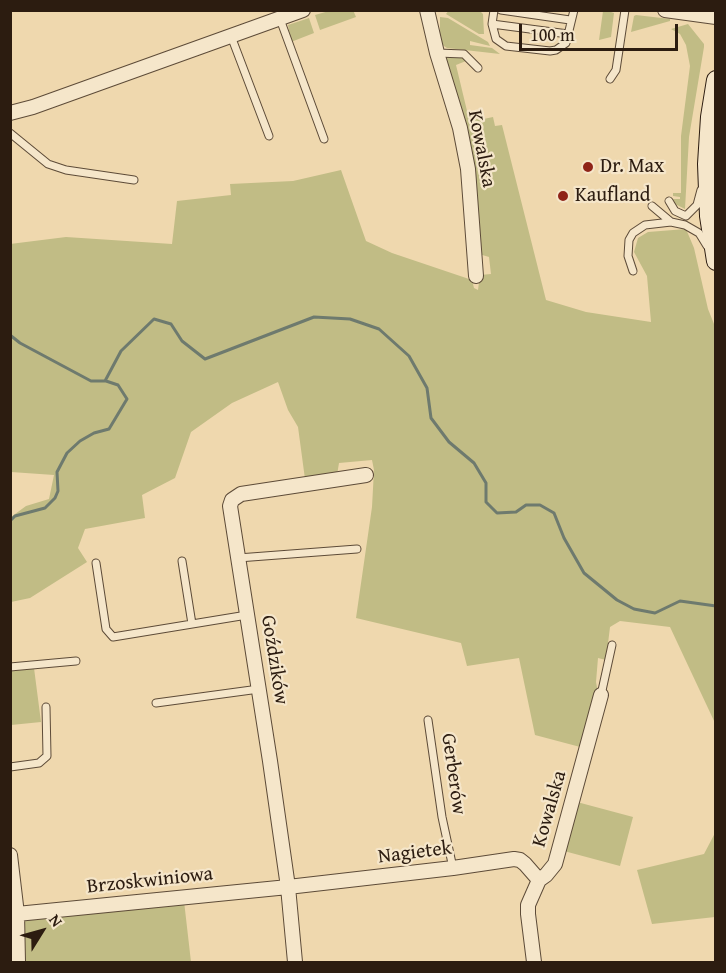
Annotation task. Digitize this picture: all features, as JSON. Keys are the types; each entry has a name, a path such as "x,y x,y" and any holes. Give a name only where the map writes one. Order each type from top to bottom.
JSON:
{"main road":[{"path":"716,80 710,117 707,164 709,216 716,261"}],"street":[{"path":"10,113 33,107 231,36 271,17 303,10"},
{"name":"Kowalska","path":"427,10 437,53 460,128 468,169 476,276"},
{"name":"Kowalska","path":"432,31 437,10"},
{"path":"665,10 716,17"},
{"name":"Goździków","path":"295,963 288,887 230,506 236,496 366,475"},
{"name":"Kowalska","path":"534,963 528,914 530,899 539,880 555,864 601,695"},
{"path":"10,855 17,914 18,963"},
{"name":"Nagietek","path":"288,887 514,859 525,864 539,880"},
{"name":"Brzoskwiniowa","path":"17,914 288,887"}],"lane":[{"path":"494,10 492,24 496,39 506,46 556,50 566,43 574,10"},
{"path":"501,10 570,21"},
{"path":"610,79 616,70 625,10"},
{"path":"271,17 324,139"},
{"path":"492,24 568,34"},
{"path":"231,36 269,136"},
{"path":"437,53 464,54 478,68"},
{"path":"10,133 48,164 66,170 134,180"},
{"path":"633,271 628,248 633,233 645,225 671,222 686,216 697,205 700,198 707,164"},
{"path":"669,201 675,211 686,216"},
{"path":"652,206 671,222 686,225 699,233 716,266"},
{"path":"238,558 357,549"},
{"path":"182,561 192,624"},
{"path":"96,563 106,629 113,637 247,615"},
{"path":"601,695 612,645"},
{"path":"10,667 76,661"},
{"path":"156,703 259,688"},
{"path":"10,767 39,763 47,756 46,707"},
{"name":"Gerberów","path":"429,720 442,817 453,868"}],"shaded area":[{"path":"353,10 356,17 320,30 315,15 329,11"},
{"path":"449,10 480,11 483,14 484,34 479,34 446,14"},
{"path":"603,11 614,13 611,37 599,40"},
{"path":"636,15 670,19 670,21 631,32"},
{"path":"440,17 448,18 488,42 490,46 470,41 470,45 492,48 500,54 447,48 441,44"},
{"path":"309,18 314,33 291,42 288,25"},
{"path":"688,24 704,47 689,137 685,209 675,204 673,199 680,199 680,197 673,196 673,193 681,193 681,136 690,66 686,45 680,34 671,29"},
{"path":"463,58 466,61 456,65 468,115 476,113 479,120 493,117 495,126 502,125 546,300 586,312 651,322 647,276 634,252 638,238 648,232 686,229 694,248 708,309 716,329 715,723 670,627 620,621 610,627 606,660 598,658 596,682 598,693 584,748 535,735 519,658 467,666 461,643 356,618 372,507 374,470 372,460 339,463 337,475 305,479 298,427 288,410 278,382 232,403 191,432 175,478 142,495 145,518 85,529 78,548 87,562 30,598 11,602 11,517 26,506 49,499 54,475 11,472 10,244 66,237 172,244 177,201 231,195 230,184 293,181 341,170 366,241 392,253 472,280 474,288 478,290 480,275 491,274 489,257 479,254 445,59"},
{"path":"34,668 41,722 11,725 11,671"},
{"path":"577,802 633,817 620,866 564,851"},
{"path":"715,833 715,917 652,924 637,870 704,854"},
{"path":"184,901 191,962 23,962 22,925 26,919"}],"waterway":[{"path":"10,335 20,343 91,381 105,381 121,351 154,319 171,324 182,341 205,359 314,317 350,319 379,329 409,356 427,388 431,418 449,442 474,463 486,483 486,502 497,513 516,512 526,505 540,505 554,513 564,538 584,573 617,600 634,609 655,613 680,601 716,606"},
{"path":"10,521 15,516 45,508 55,498 58,491 57,472 67,453 80,441 94,433 109,429 127,399 118,385 106,381"}],"place":[{"name":"Dr. Max","path":"588,167"},
{"name":"Kaufland","path":"563,196"}]}
